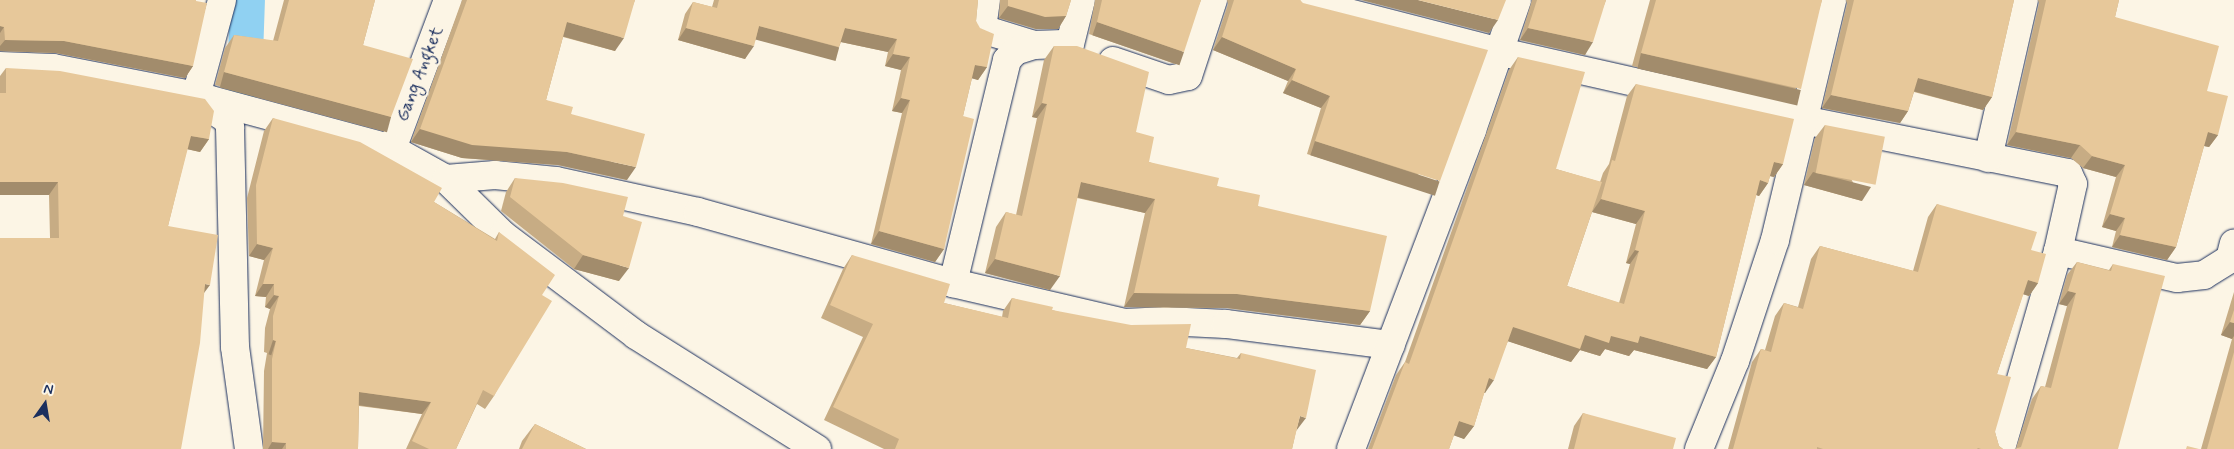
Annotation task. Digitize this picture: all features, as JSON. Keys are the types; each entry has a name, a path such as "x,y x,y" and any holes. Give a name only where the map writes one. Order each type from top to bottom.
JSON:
{"street":[{"path":"222,0 214,100 211,109 227,119 230,127 235,346 249,449"},
{"name":"Gang Angket","path":"392,148 448,0"},
{"path":"986,0 982,29 1034,45"},
{"path":"1070,44 1081,0"},
{"path":"953,283 1006,66 1015,51 1034,45 1070,44 1161,77 1179,80 1188,76 1213,0"},
{"path":"1298,0 1501,52 1803,120 1988,158 2063,170 2071,175 2073,184 2058,251 2001,449"},
{"path":"1351,449 1501,52 1517,0"},
{"path":"1699,449 1736,361 1775,240 1789,192 1803,120 1832,0"},
{"path":"1988,158 2024,0"},
{"path":"0,66 53,68 214,100 392,148 446,179 503,235 636,334 817,449"},
{"path":"446,179 495,175 556,181 698,212 953,283 1125,324 1166,321 1226,324 1391,345"},
{"path":"2058,251 2176,278 2204,275 2230,259 2234,243"}],"building":[{"path":"0,0 196,0 207,3 193,66 64,41 5,40 4,27 0,26"},
{"path":"289,0 375,0 363,45 413,59 391,117 224,72 234,35 278,41"},
{"path":"467,0 635,0 624,38 567,22 546,100 573,107 571,114 645,134 636,167 567,152 472,145 420,129"},
{"path":"719,0 978,0 976,21 980,28 994,34 987,67 975,65 963,116 974,119 944,249 879,231 910,100 901,98 910,57 893,54 897,39 845,28 839,47 759,26 754,46 686,28 693,2 717,8"},
{"path":"1008,0 1071,0 1066,16 1045,17 1008,6"},
{"path":"1102,0 1201,0 1184,52 1097,22"},
{"path":"1234,0 1300,0 1303,3 1488,50 1440,181 1315,141 1330,96 1292,80 1296,69 1222,37"},
{"path":"1418,0 1506,0 1498,20"},
{"path":"1537,0 1606,0 1593,42 1528,28"},
{"path":"1656,0 1822,0 1801,89 1641,53"},
{"path":"1854,0 2014,0 1992,97 1918,78 1908,111 1831,95"},
{"path":"2046,0 2119,0 2115,17 2219,46 2207,91 2228,96 2218,135 2208,132 2176,247 2120,235 2125,218 2110,214 2125,165 2092,156 2080,145 2016,132"},
{"path":"1054,46 1077,46 1149,72 1136,132 1154,137 1149,162 1219,178 1217,186 1260,195 1258,206 1387,236 1370,311 1237,294 1134,293 1155,199 1081,182 1060,276 995,259 1006,212 1022,216 1047,104 1042,103"},
{"path":"1518,57 1585,72 1556,169 1602,182 1567,286 1624,304 1639,251 1635,250 1645,211 1601,199 1612,160 1615,161 1636,84 1794,119 1783,164 1774,162 1768,183 1760,180 1716,357 1640,336 1638,343 1611,336 1609,343 1585,335 1580,349 1513,327 1494,380 1489,378 1474,426 1459,421 1449,449 1372,449 1405,362 1409,364"},
{"path":"6,68 60,71 205,99 214,111 209,139 191,136 168,226 218,235 210,285 205,284 200,343 181,449 0,449 0,238 59,238 58,182 0,182 0,93 6,93"},
{"path":"273,118 360,142 442,188 434,202 497,241 499,232 555,275 542,295 552,301 494,396 483,390 456,449 429,449 412,441 431,402 359,392 358,449 286,449 286,443 272,442 272,359 276,341 273,340 273,316 279,296 274,295 274,284 263,284 273,248 257,244 256,185"},
{"path":"1825,125 1885,137 1876,185 1816,173"},
{"path":"515,178 563,183 628,197 623,216 642,222 629,268 583,255 510,197"},
{"path":"1937,204 2037,232 2031,250 2046,254 2038,283 2028,280 1997,374 2011,377 1995,432 1999,446 2003,449 1823,449 1817,447 1817,449 1733,449 1761,349 1771,352 1784,303 1803,309 1820,246 1918,272"},
{"path":"852,255 950,284 944,303 1008,318 1012,298 1053,307 1052,310 1131,325 1191,324 1186,348 1240,359 1241,353 1316,370 1306,418 1300,416 1292,449 895,449 899,439 833,407 873,324 830,305"},
{"path":"2077,262 2111,271 2113,264 2165,276 2118,449 2014,449 2021,447 2041,386 2051,388 2076,293 2068,291"},
{"path":"2234,310 2234,323 2230,322"},
{"path":"2234,352 2234,449 2207,449"},
{"path":"1583,413 1676,438 1673,449 1574,449"},
{"path":"535,424 586,449 522,449"},
{"path":"2187,446 2199,449 2186,449"}],"waterway":[{"path":"244,84 247,0"}]}
